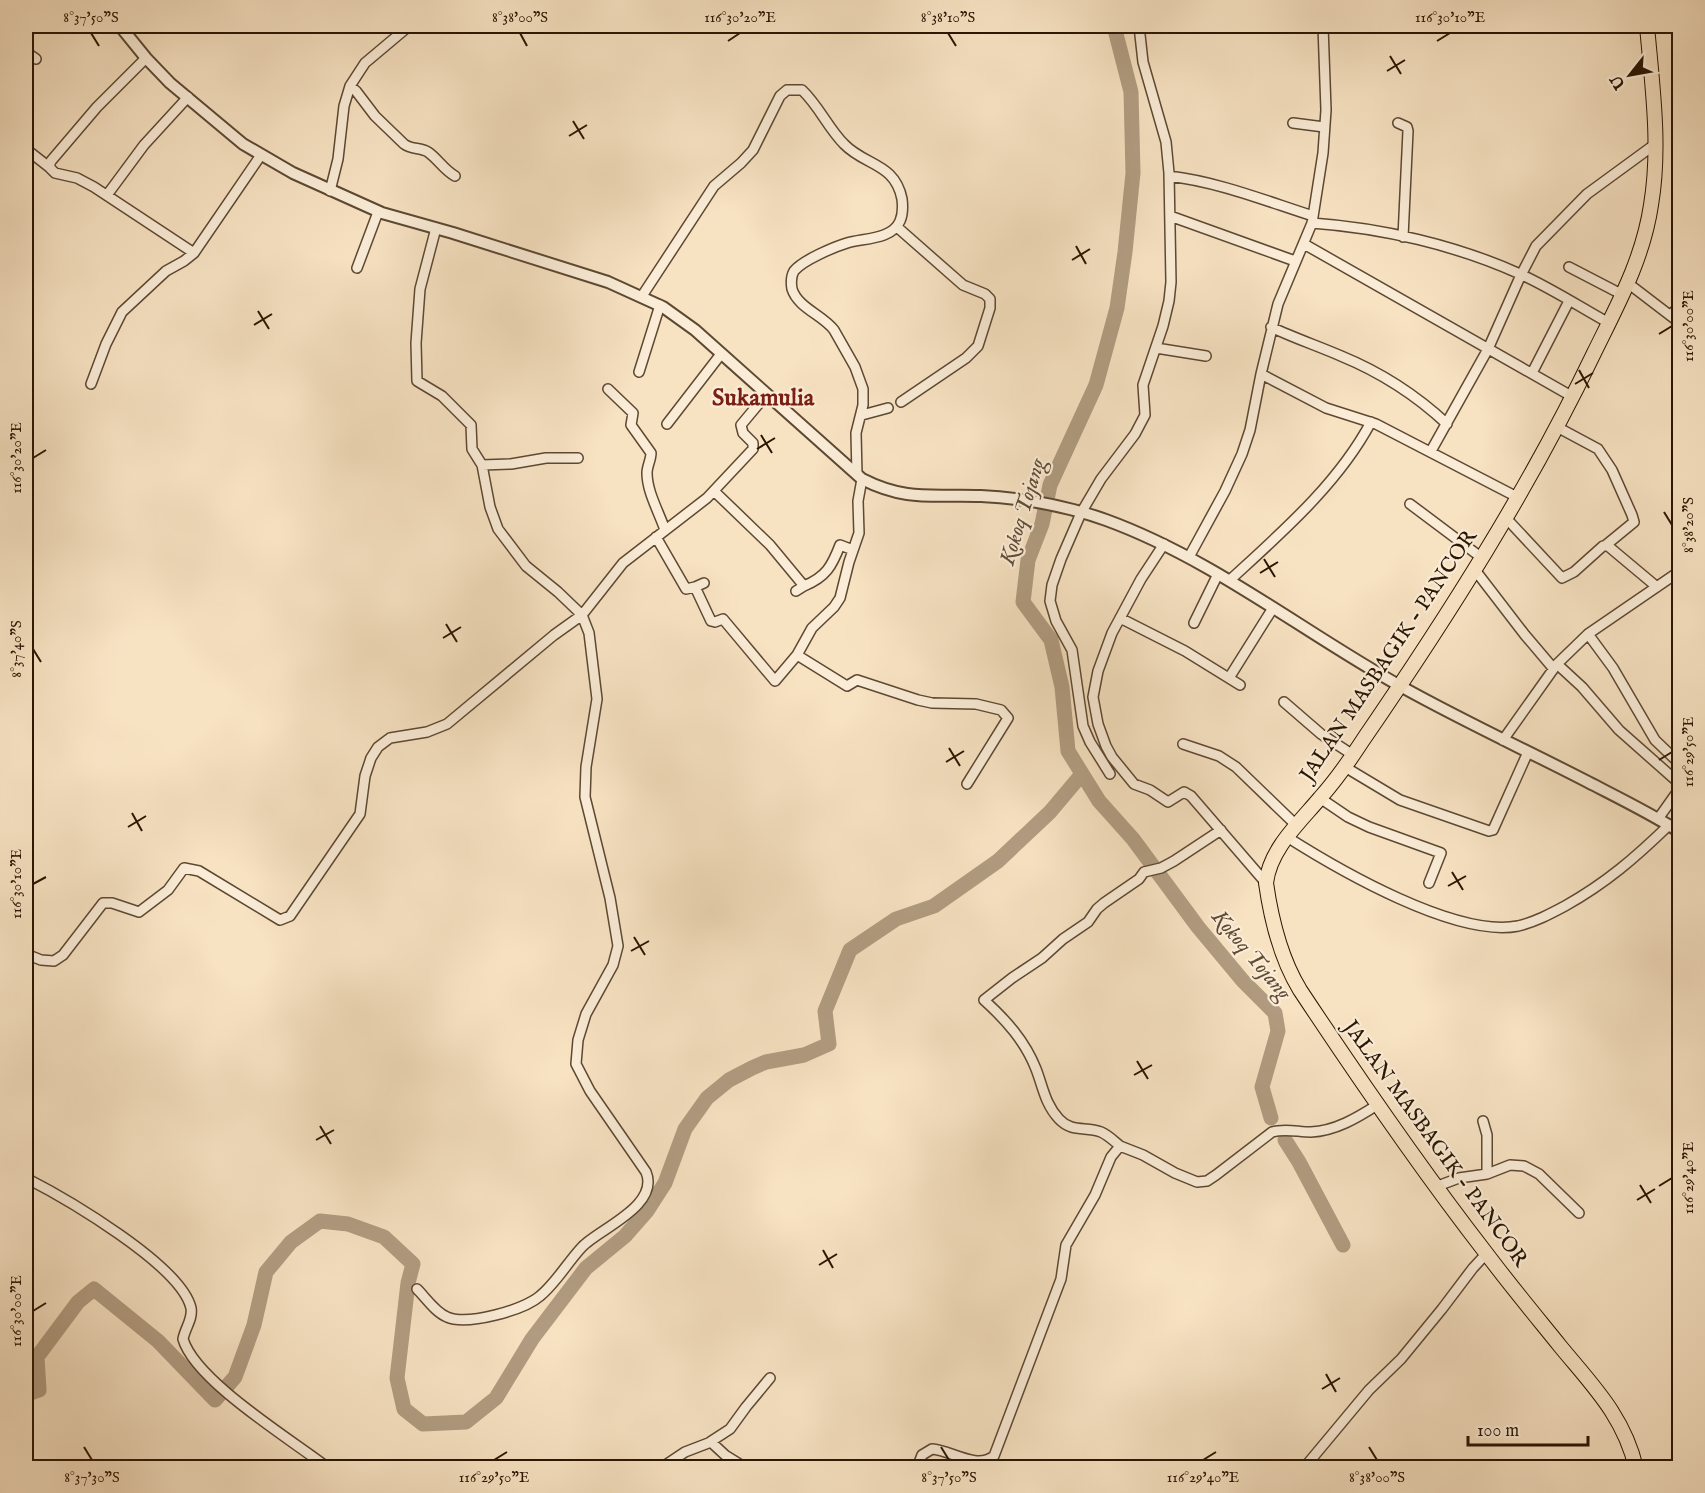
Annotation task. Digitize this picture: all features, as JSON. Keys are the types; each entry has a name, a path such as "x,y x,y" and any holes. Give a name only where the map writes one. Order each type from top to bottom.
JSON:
{"main road":[{"name":"JALAN MASBAGIK - PANCOR","path":"1636,1467 1628,1438 1608,1405 1486,1254 1436,1187 1377,1105 1291,974 1275,924 1266,883 1270,863 1287,837 1349,761 1479,564 1557,427 1626,290 1641,248 1651,204 1654,115 1647,26"}],"street":[{"path":"120,26 158,73 243,144 330,191 378,212 608,282 660,305 695,330 860,477 881,487 909,495 979,496 1054,507 1106,520 1164,544 1230,580 1400,686 1680,832"},
{"path":"330,191 338,159 344,106 350,86 365,63 409,26"},
{"path":"1110,774 1083,726 1072,650 1056,621 1050,601 1058,567 1081,513 1101,479 1135,434 1145,415 1143,386 1160,349 1169,301 1170,216 1166,142 1143,62 1139,26"},
{"path":"1189,557 1225,491 1242,454 1250,430 1281,294 1304,244 1312,220 1323,153 1326,110 1323,26"},
{"path":"26,52 36,59"},
{"path":"50,166 51,161 97,107 146,58"},
{"path":"350,86 375,116 404,144 409,148 428,152 447,172 455,176"},
{"path":"642,296 714,186 753,150 780,96 787,90 802,90 843,144 855,154 884,169 899,188 903,213 897,227 882,235 848,242 830,250 798,267 791,281 796,295 812,312 829,322 847,351 863,388 862,415 856,433 860,477 858,501 860,528 837,603 812,628 797,655 777,680 773,680 723,619 716,622 711,621 699,585 686,589 656,537"},
{"path":"107,195 144,145 188,98"},
{"path":"1293,123 1324,128"},
{"path":"1398,123 1408,131 1402,237"},
{"path":"1431,451 1488,349 1521,274 1543,237 1597,185 1654,145"},
{"path":"26,149 50,166 55,173 77,178 107,195 194,253"},
{"path":"91,384 106,344 122,312 166,271 194,253 261,155"},
{"path":"1169,176 1196,179 1229,188 1312,220 1402,237 1466,254 1521,274 1609,323"},
{"path":"357,268 378,212"},
{"path":"1170,216 1295,261"},
{"path":"897,227 963,285 986,294 990,299 990,308 978,346 966,358 901,402"},
{"path":"417,1289 437,1310 451,1318 479,1318 519,1308 539,1297 583,1246 628,1215 642,1197 648,1181 646,1172 590,1092 576,1064 578,1040 586,1014 613,965 618,946 610,898 585,797 589,749 597,699 590,639 582,615 558,591 526,566 498,529 490,507 482,465 472,449 472,429 469,422 442,396 419,384 417,380 416,331 420,289 436,228"},
{"path":"1304,244 1573,397"},
{"path":"1569,267 1626,290 1671,315 1680,323"},
{"path":"1532,373 1569,301"},
{"path":"639,372 660,305"},
{"path":"1671,315 1680,305"},
{"path":"1272,327 1342,356 1388,380 1424,404 1447,424"},
{"path":"1160,349 1206,356"},
{"path":"667,424 721,354"},
{"path":"1261,374 1326,408 1371,422 1517,497"},
{"path":"608,389 633,413 631,425 651,453 647,470 648,480 665,530"},
{"path":"26,954 41,960 54,961 63,955 103,903 112,903 139,912 168,890 184,868 199,871 280,920 290,916 360,814 365,776 371,758 378,747 390,738 427,732 447,724 554,635 582,615 623,563 689,513 714,491 753,449 753,443 743,433 741,425 766,395"},
{"path":"862,415 888,408"},
{"path":"1230,580 1303,510 1350,456 1371,422"},
{"path":"1506,518 1562,578 1567,577 1634,522 1612,470 1598,449 1557,427"},
{"path":"482,465 511,464 546,458 578,458"},
{"path":"714,491 770,545 800,589 830,569 840,545 853,550"},
{"path":"1410,504 1479,564 1525,635 1555,666 1587,692 1619,730 1680,784"},
{"path":"1164,544 1106,646 1093,697 1098,724 1112,757 1136,786 1150,790 1168,802 1180,793 1187,794 1266,883"},
{"path":"1606,545 1657,586"},
{"path":"1503,740 1555,666 1588,634 1680,571"},
{"path":"1194,623 1218,574"},
{"path":"1229,678 1273,608"},
{"path":"1120,618 1185,651 1240,686"},
{"path":"1588,634 1613,668 1655,740 1680,764"},
{"path":"797,655 847,686 857,680 932,703 976,704 1001,710 1008,718 967,784"},
{"path":"1284,702 1349,761 1400,800 1489,831 1493,830 1528,752"},
{"path":"1183,744 1219,756 1236,767 1296,825"},
{"path":"1658,819 1680,788"},
{"path":"1320,798 1348,817 1441,854 1429,883"},
{"path":"1287,837 1354,876 1417,906 1454,919 1501,927 1519,925 1542,918 1602,884 1669,825"},
{"path":"1221,830 1174,861 1144,872 1139,879 1097,909 1088,922 1012,978 987,1002 1011,1026 1022,1042 1037,1071 1046,1099 1061,1121 1077,1130 1102,1132 1120,1146 1197,1182 1207,1181 1272,1132 1329,1130 1357,1118 1377,1105"},
{"path":"1483,1121 1487,1135 1487,1174"},
{"path":"917,1467 922,1455 932,1449 980,1462 994,1456 1061,1279 1066,1245 1120,1146"},
{"path":"1436,1187 1459,1179 1487,1174 1510,1165 1532,1169 1579,1213"},
{"path":"26,1178 102,1223 157,1262 176,1280 185,1293 191,1311 183,1341 191,1354 229,1395 328,1467"},
{"path":"1304,1467 1369,1390 1401,1359 1486,1254"},
{"path":"661,1467 730,1430 770,1378"},
{"path":"710,1442 746,1467"}],"waterway":[{"name":"Kokoq Tojang","path":"1114,26 1131,92 1133,173 1117,308 1096,385 1050,485 1042,524 1028,560 1023,602 1051,640 1062,687 1068,751 1099,801 1133,839 1198,927 1243,981 1275,1013 1278,1031 1262,1087 1271,1118"},
{"path":"26,1392 28,1394 39,1390 37,1357 78,1302 94,1289 158,1341 215,1400 235,1377 254,1325 266,1272 291,1242 320,1221 348,1224 384,1237 413,1264 408,1283 397,1378 404,1409 423,1424 466,1422 496,1398 532,1339 586,1268 625,1236 647,1211 665,1183 685,1129 707,1098 729,1080 752,1068 766,1062 804,1055 829,1044 825,1011 850,950 896,919 934,906 998,861 1050,812 1082,774"},
{"name":"Kokoq Tojang","path":"1285,1140 1343,1245"}],"district":[{"name":"Sukamulia","path":"763,398"}]}
